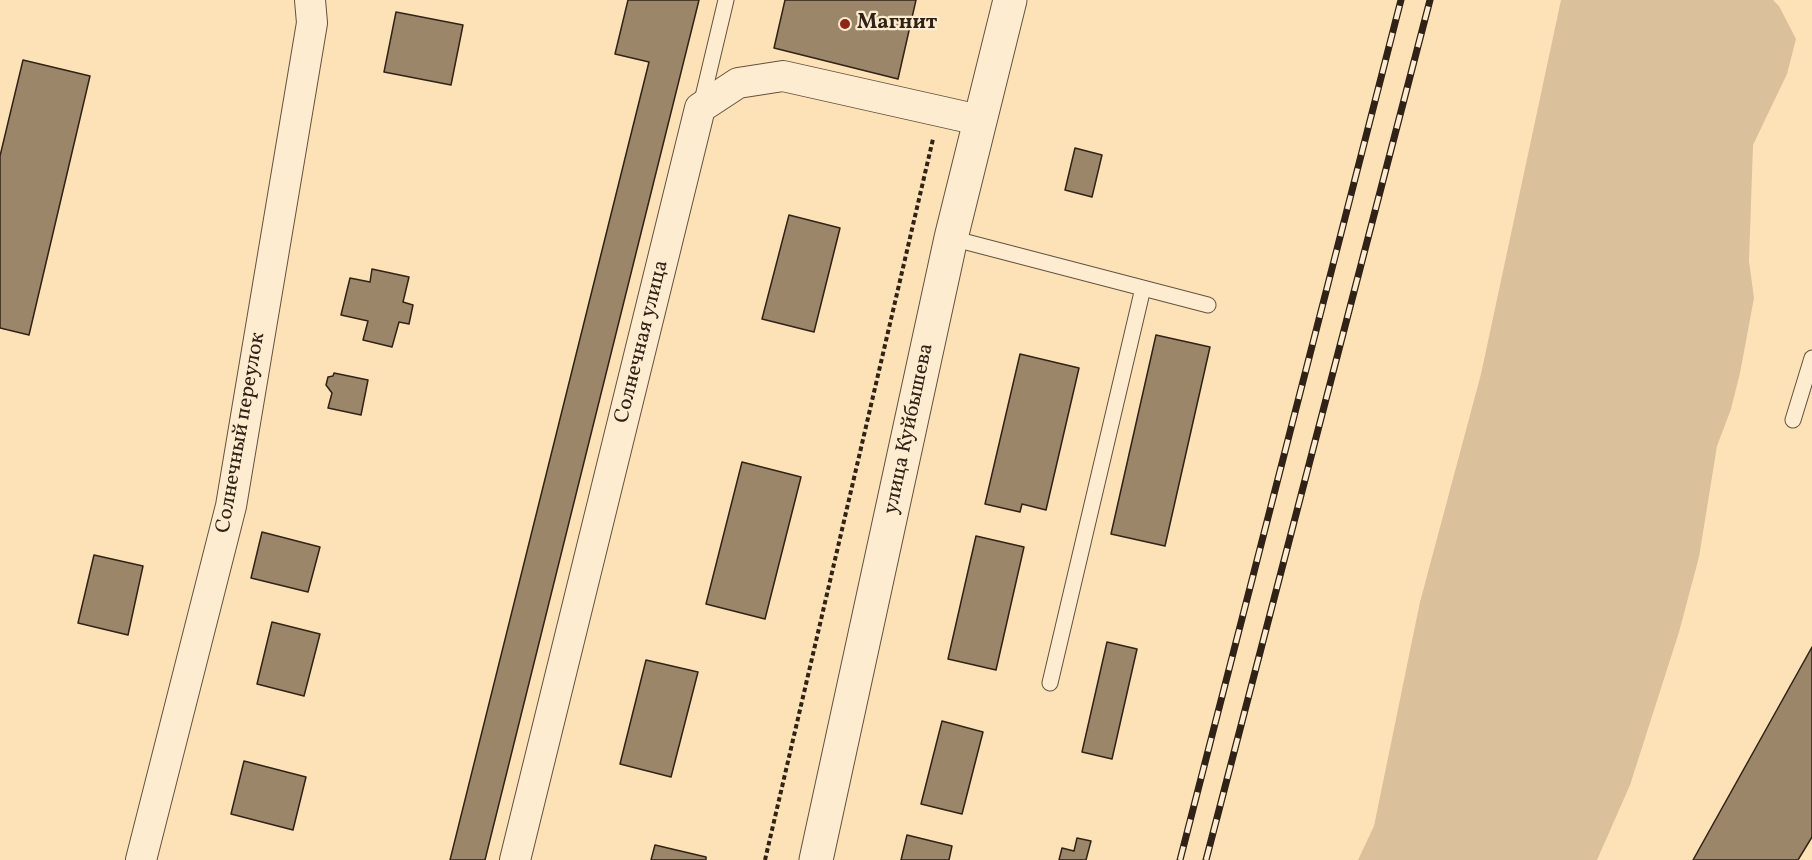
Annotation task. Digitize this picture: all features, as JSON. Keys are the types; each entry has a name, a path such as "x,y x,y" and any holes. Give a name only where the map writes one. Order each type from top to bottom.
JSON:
{"street":[{"name":"Солнечный переулок","path":"141,860 231,506 312,23 310,0"},
{"name":"улица Куйбышева","path":"816,860 951,238 1010,0"},
{"path":"700,108 738,83 783,76 979,120"},
{"name":"Солнечная улица","path":"515,860 700,108"}],"lane":[{"path":"700,108 726,0"},
{"path":"951,238 1208,305"},
{"path":"1050,683 1143,288"},
{"path":"1793,420 1812,358"}],"path":[{"path":"765,860 939,111"}],"shaded area":[{"path":"1561,0 1773,0 1779,6 1796,39 1787,74 1753,145 1749,261 1754,298 1731,409 1717,446 1699,557 1679,632 1630,785 1597,860 1358,860 1374,826 1420,602 1481,374"}],"building":[{"path":"628,0 699,0 485,860 450,860 649,62 615,54"},
{"name":"Магнит","path":"785,0 916,0 898,79 774,48"},
{"path":"396,12 463,25 451,85 384,72"},
{"path":"23,60 90,76 29,335 0,328 0,156"},
{"path":"1075,148 1102,155 1092,197 1065,190"},
{"path":"789,215 840,228 814,332 762,319"},
{"path":"372,269 409,277 403,302 413,305 409,324 399,322 392,347 363,340 368,321 341,315 350,278 370,282"},
{"path":"1156,335 1210,347 1165,546 1111,534"},
{"path":"1020,354 1079,368 1046,510 1022,504 1020,512 985,504"},
{"path":"334,373 368,380 361,415 328,408 332,393 326,385 328,377 333,376"},
{"path":"742,462 801,477 765,619 706,604"},
{"path":"262,532 320,547 308,592 251,578"},
{"path":"976,536 1024,547 996,670 948,659"},
{"path":"94,555 143,566 128,635 78,623"},
{"path":"272,622 320,634 304,696 257,684"},
{"path":"1107,642 1137,649 1112,759 1082,752"},
{"path":"1812,647 1812,837 1798,860 1693,860"},
{"path":"646,660 698,672 671,777 620,764"},
{"path":"942,721 983,732 962,814 921,804"},
{"path":"244,761 306,777 293,830 231,814"},
{"path":"907,835 952,846 949,860 901,860"},
{"path":"1077,838 1091,841 1086,860 1059,860 1062,848 1074,851"},
{"path":"655,845 706,857 706,860 651,860"}],"railway":[{"path":"1180,860 1401,0"},
{"path":"1206,860 1430,0"}],"place":[{"name":"Магнит","path":"845,24"}]}
